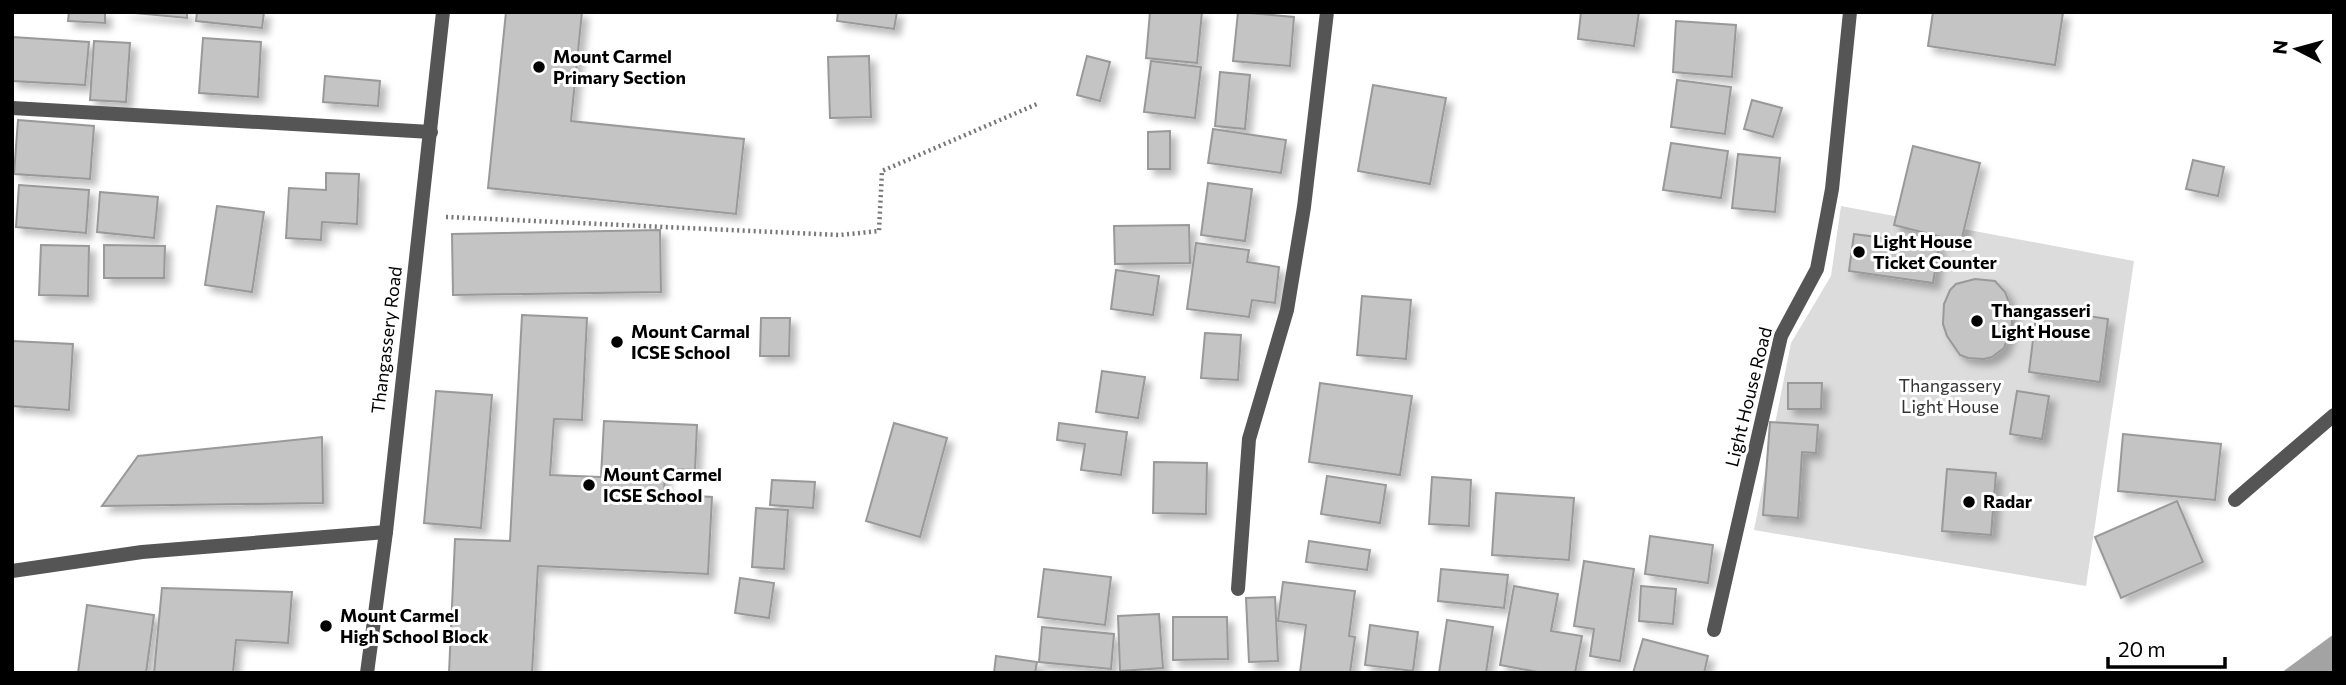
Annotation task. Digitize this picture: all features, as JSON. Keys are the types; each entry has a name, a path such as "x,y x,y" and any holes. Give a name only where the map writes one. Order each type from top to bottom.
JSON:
{"street":[{"name":"Thangassery Road","path":"367,673 386,531 443,12"},
{"path":"1238,589 1249,439 1287,310 1304,208 1327,12"},
{"name":"Light House Road","path":"1714,630 1781,336 1817,269 1832,189 1850,12"},
{"path":"12,108 431,132"},
{"path":"2235,500 2334,415"},
{"path":"12,571 142,552 386,531"}],"path":[{"path":"421,216 840,235 879,231 883,171 1037,104"}],"green space":[{"name":"Thangassery Light House","path":"1841,206 2134,261 2086,586 1754,530 1791,343 1831,276"}],"shaded area":[{"path":"2334,634 2334,673 2281,673"}],"building":[{"path":"69,12 105,12 105,23 68,21"},
{"path":"124,12 187,12 187,18"},
{"path":"197,12 264,12 262,28 196,21"},
{"name":"Mount Carmel Primary Section","path":"506,12 582,12 571,121 744,139 736,214 488,188"},
{"path":"838,12 897,12 894,29 837,21"},
{"path":"1150,12 1202,12 1197,63 1146,58"},
{"path":"1238,12 1294,17 1290,66 1233,61"},
{"path":"1581,12 1639,12 1634,46 1578,39"},
{"path":"1933,12 2063,13 2055,65 1928,46"},
{"path":"1676,21 1736,25 1732,77 1673,72"},
{"path":"12,37 89,42 85,85 12,81"},
{"path":"203,38 261,42 258,97 199,93"},
{"path":"94,41 130,43 126,102 90,100"},
{"path":"869,56 871,117 830,118 828,57"},
{"path":"1087,56 1110,62 1100,101 1077,95"},
{"path":"1151,61 1201,67 1195,118 1144,112"},
{"path":"1220,72 1250,75 1245,129 1215,126"},
{"path":"325,76 380,81 378,106 323,102"},
{"path":"1677,80 1731,87 1725,134 1671,127"},
{"path":"1373,85 1446,98 1430,184 1358,171"},
{"path":"1752,100 1782,108 1773,137 1744,129"},
{"path":"18,120 94,126 90,179 14,174"},
{"path":"1213,129 1286,140 1281,173 1208,163"},
{"path":"1170,131 1170,169 1148,169 1148,132"},
{"path":"1671,143 1728,151 1721,198 1663,190"},
{"path":"1913,146 1980,163 1961,242 1894,225"},
{"path":"1738,154 1780,158 1775,212 1732,208"},
{"path":"2193,160 2224,167 2218,196 2186,189"},
{"path":"326,173 359,174 357,224 322,222 321,240 286,238 289,188 326,190"},
{"path":"1208,183 1252,189 1245,241 1201,235"},
{"path":"19,185 89,190 86,233 16,227"},
{"path":"100,192 158,197 154,238 97,232"},
{"path":"217,206 264,212 252,292 205,285"},
{"path":"1189,225 1190,263 1115,264 1114,226"},
{"path":"660,230 661,292 453,295 452,234"},
{"path":"1854,234 1939,245 1933,283 1849,271"},
{"path":"1196,243 1249,250 1247,262 1279,267 1275,303 1252,300 1249,317 1187,309"},
{"path":"41,245 89,246 88,296 39,295"},
{"path":"104,245 165,246 164,278 104,278"},
{"path":"1116,270 1159,276 1153,315 1111,309"},
{"name":"Thangasseri Light House","path":"1975,279 1995,281 2005,292 2011,308 2012,324 2004,348 1992,357 1984,359 1960,355 1947,336 1943,324 1944,304 1950,290 1956,284"},
{"path":"1362,296 1411,300 1406,359 1357,355"},
{"path":"2037,308 2108,319 2100,382 2029,372"},
{"name":"Mount Carmel ICSE School","path":"522,315 587,318 582,420 554,419 550,475 601,477 604,421 697,425 695,470 665,469 664,494 712,497 708,574 538,566 532,673 449,673 455,539 510,541"},
{"path":"761,318 790,318 789,356 760,356"},
{"path":"1205,333 1241,335 1238,380 1201,378"},
{"path":"12,341 73,344 69,410 12,406"},
{"path":"1102,371 1145,377 1138,418 1096,412"},
{"path":"1320,383 1412,396 1400,475 1309,462"},
{"path":"1788,383 1822,383 1821,409 1788,409"},
{"path":"436,391 492,395 481,528 424,523"},
{"path":"2017,391 2049,396 2042,439 2010,434"},
{"path":"1770,422 1818,425 1816,453 1802,452 1798,518 1763,515"},
{"path":"894,423 947,438 920,537 866,521"},
{"path":"1059,423 1127,432 1121,475 1081,470 1085,444 1057,440"},
{"path":"2123,434 2221,444 2215,500 2118,491"},
{"path":"322,437 323,503 102,506 138,456"},
{"path":"1154,462 1207,463 1206,514 1153,513"},
{"name":"Radar","path":"1947,469 1996,473 1991,535 1942,531"},
{"path":"1327,476 1386,485 1380,523 1321,514"},
{"path":"1432,477 1471,480 1469,526 1429,524"},
{"path":"772,480 815,482 813,508 770,505"},
{"path":"1496,493 1574,498 1569,560 1492,555"},
{"path":"2177,501 2203,562 2121,598 2095,537"},
{"path":"756,508 788,510 784,569 752,567"},
{"path":"1650,536 1713,545 1708,583 1645,574"},
{"path":"1309,541 1370,550 1367,570 1306,562"},
{"path":"1584,561 1634,569 1620,661 1590,656 1594,629 1574,626"},
{"path":"1044,569 1111,577 1105,625 1038,617"},
{"path":"1441,569 1508,575 1504,608 1438,601"},
{"path":"740,578 774,583 769,618 735,613"},
{"path":"1283,582 1355,591 1349,636 1355,637 1350,673 1300,673 1306,625 1278,621"},
{"path":"1514,586 1558,594 1551,631 1582,636 1575,673 1543,673 1500,665"},
{"path":"1641,586 1676,589 1673,624 1639,621"},
{"path":"162,588 292,592 288,643 236,640 233,673 154,673"},
{"path":"1275,597 1278,661 1249,662 1246,598"},
{"path":"87,605 154,615 146,673 78,673"},
{"path":"1159,614 1163,668 1120,671 1118,616"},
{"path":"1173,617 1227,617 1228,659 1173,660"},
{"path":"1447,620 1493,627 1486,673 1439,673"},
{"path":"1370,625 1418,632 1413,671 1365,665"},
{"path":"1042,627 1114,634 1111,669 1039,662"},
{"path":"1643,639 1708,656 1704,673 1633,673"},
{"path":"996,656 1037,662 1035,673 994,673"}],"place":[{"name":"Mount Carmel Primary Section","path":"539,67"},
{"name":"Light House Ticket Counter","path":"1859,252"},
{"name":"Thangasseri Light House","path":"1977,321"},
{"name":"Mount Carmal ICSE School","path":"617,342"},
{"name":"Mount Carmel ICSE School","path":"589,485"},
{"name":"Radar","path":"1969,502"},
{"name":"Mount Carmel High School Block","path":"326,626"}]}
